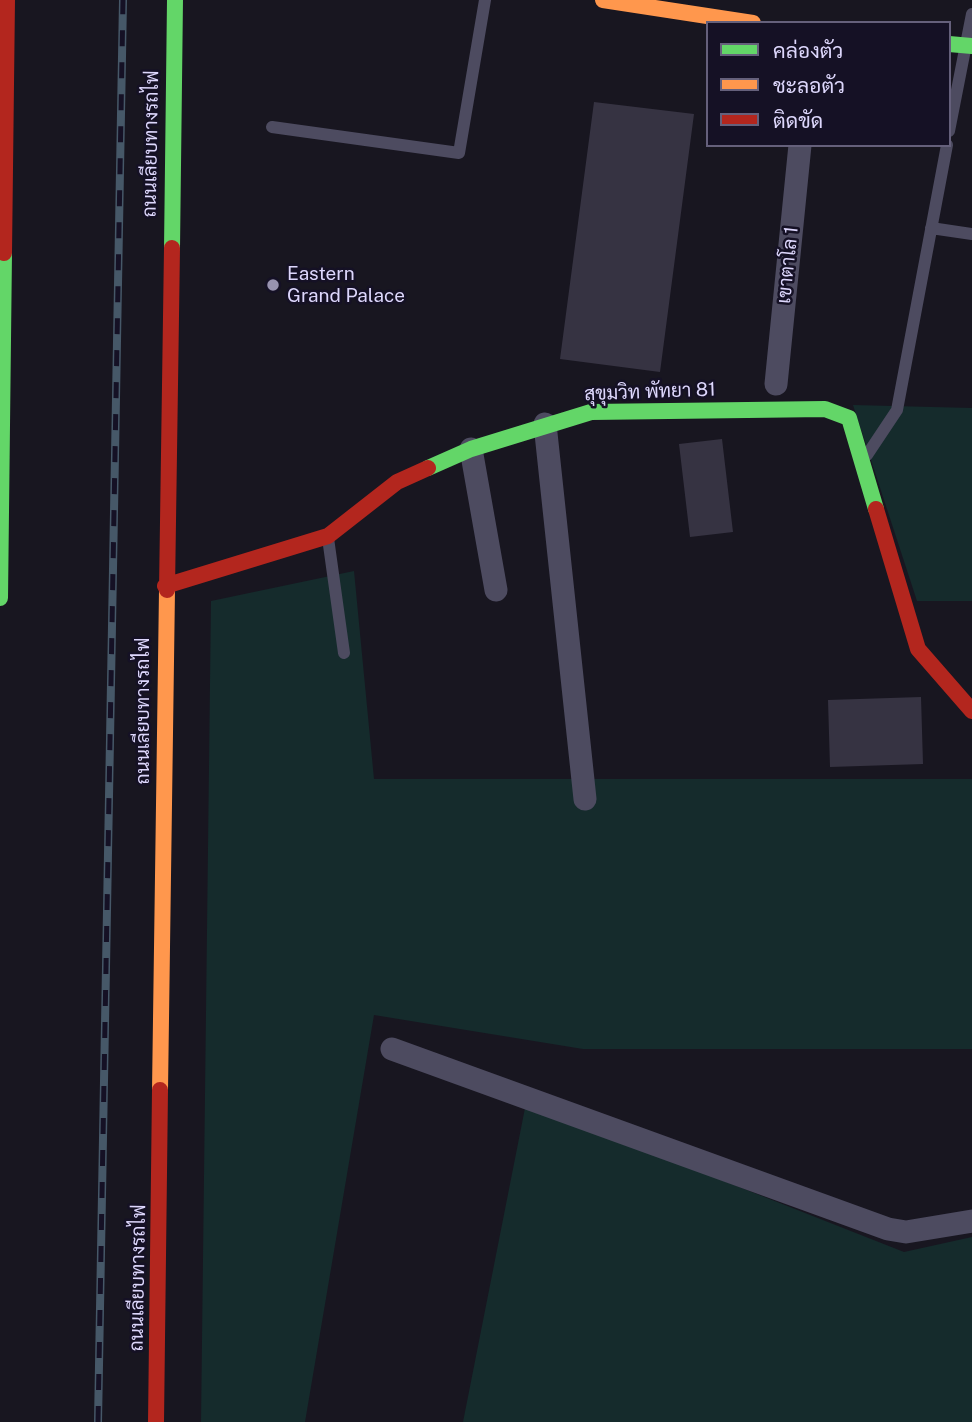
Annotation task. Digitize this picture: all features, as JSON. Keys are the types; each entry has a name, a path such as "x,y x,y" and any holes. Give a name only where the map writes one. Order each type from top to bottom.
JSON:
{"street":[{"path":"0,598 7,0"},
{"name":"ถนนเลียบทางรถไฟ","path":"156,1422 162,1095 165,586 175,0"},
{"path":"603,0 713,9 747,21"},
{"name":"เขาตาโล 1","path":"776,384 800,147"},
{"name":"สุขุมวิท พัทยา 81","path":"165,586 328,536 397,482 471,449 591,412 825,409 849,418 918,649 972,711"},
{"path":"545,425 585,799"},
{"path":"471,449 496,590"},
{"path":"392,1049 888,1229 906,1232 972,1221"}],"lane":[{"path":"272,127 459,153 485,0"},
{"path":"951,118 962,45 972,14"},
{"path":"863,462 897,410 947,147"},
{"path":"931,228 972,234"},
{"path":"328,536 344,653"}],"green space":[{"path":"853,405 972,408 972,601 917,601"},
{"path":"354,571 374,779 972,779 972,1049 583,1049 374,1015 305,1422 201,1422 211,601"},
{"path":"526,1103 904,1252 972,1237 972,1422 463,1422"}],"building":[{"path":"594,102 694,114 660,372 560,359"},
{"path":"722,439 733,532 690,537 679,444"},
{"path":"921,697 923,764 830,767 828,700"}],"railway":[{"path":"98,1422 123,0"}],"traffic: fast":[{"path":"172,248 175,0"},
{"path":"951,44 972,46"},
{"path":"0,598 4,253"},
{"path":"428,468 471,449 591,412 825,409 849,418 876,509"}],"traffic: slow":[{"path":"603,0 740,21"},
{"path":"160,1090 167,590"}],"traffic: jam":[{"path":"4,253 7,0"},
{"path":"167,590 172,248"},
{"path":"165,586 328,536 397,482 428,468"},
{"path":"876,509 918,649 972,711"},
{"path":"156,1422 160,1090"}],"place":[{"name":"Eastern Grand Palace","path":"273,285"}]}
